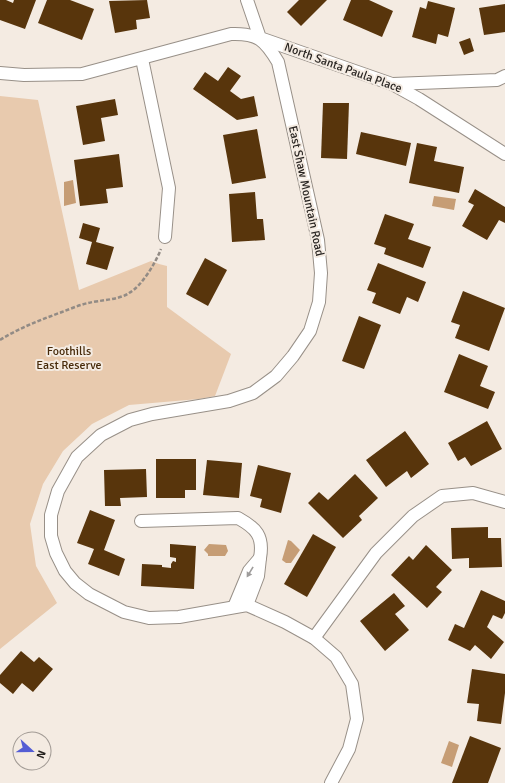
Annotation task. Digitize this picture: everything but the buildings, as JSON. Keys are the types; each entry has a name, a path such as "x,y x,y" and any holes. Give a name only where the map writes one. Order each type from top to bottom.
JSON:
{"street":[{"path":"247,0 260,38"},
{"path":"0,73 24,76 82,74 231,34 244,34 260,38"},
{"name":"North Santa Paula Place","path":"260,38 392,84 505,154"},
{"name":"East Shaw Mountain Road","path":"260,38 271,50 278,62 318,240 321,273 319,302 310,331 294,356 276,376 253,393 229,401 152,414 130,420 101,435 77,457 58,491 51,515 51,536 56,553 65,571 75,583 89,594 124,612 149,618 179,616 247,606 285,622 314,638 336,657 352,684 357,719 349,749 331,783"},
{"path":"142,59 169,188 165,237"},
{"path":"392,84 497,80 505,76"},
{"path":"314,638 376,553 413,516 442,496 473,493 505,502"},
{"path":"141,521 238,518 250,525 259,535 262,546 258,576 247,606"},
{"path":"234,607 249,571 260,558"}],"path":[{"path":"0,340 38,321 87,303 129,293 143,279 156,262 165,237"}],"green space":[{"name":"Foothills East Reserve","path":"0,96 38,100 79,290 151,261 167,266 167,307 231,354 215,396 199,399 129,405 92,424 63,451 43,484 30,524 36,566 57,603 0,649"}],"shaded area":[{"path":"73,180 76,203 64,206 64,182"},
{"path":"434,196 456,199 454,210 432,206"},
{"path":"288,540 300,550 291,563 286,563 282,560"},
{"path":"209,544 226,545 228,551 225,556 208,556 204,550"},
{"path":"449,741 459,745 452,767 441,763"}]}
